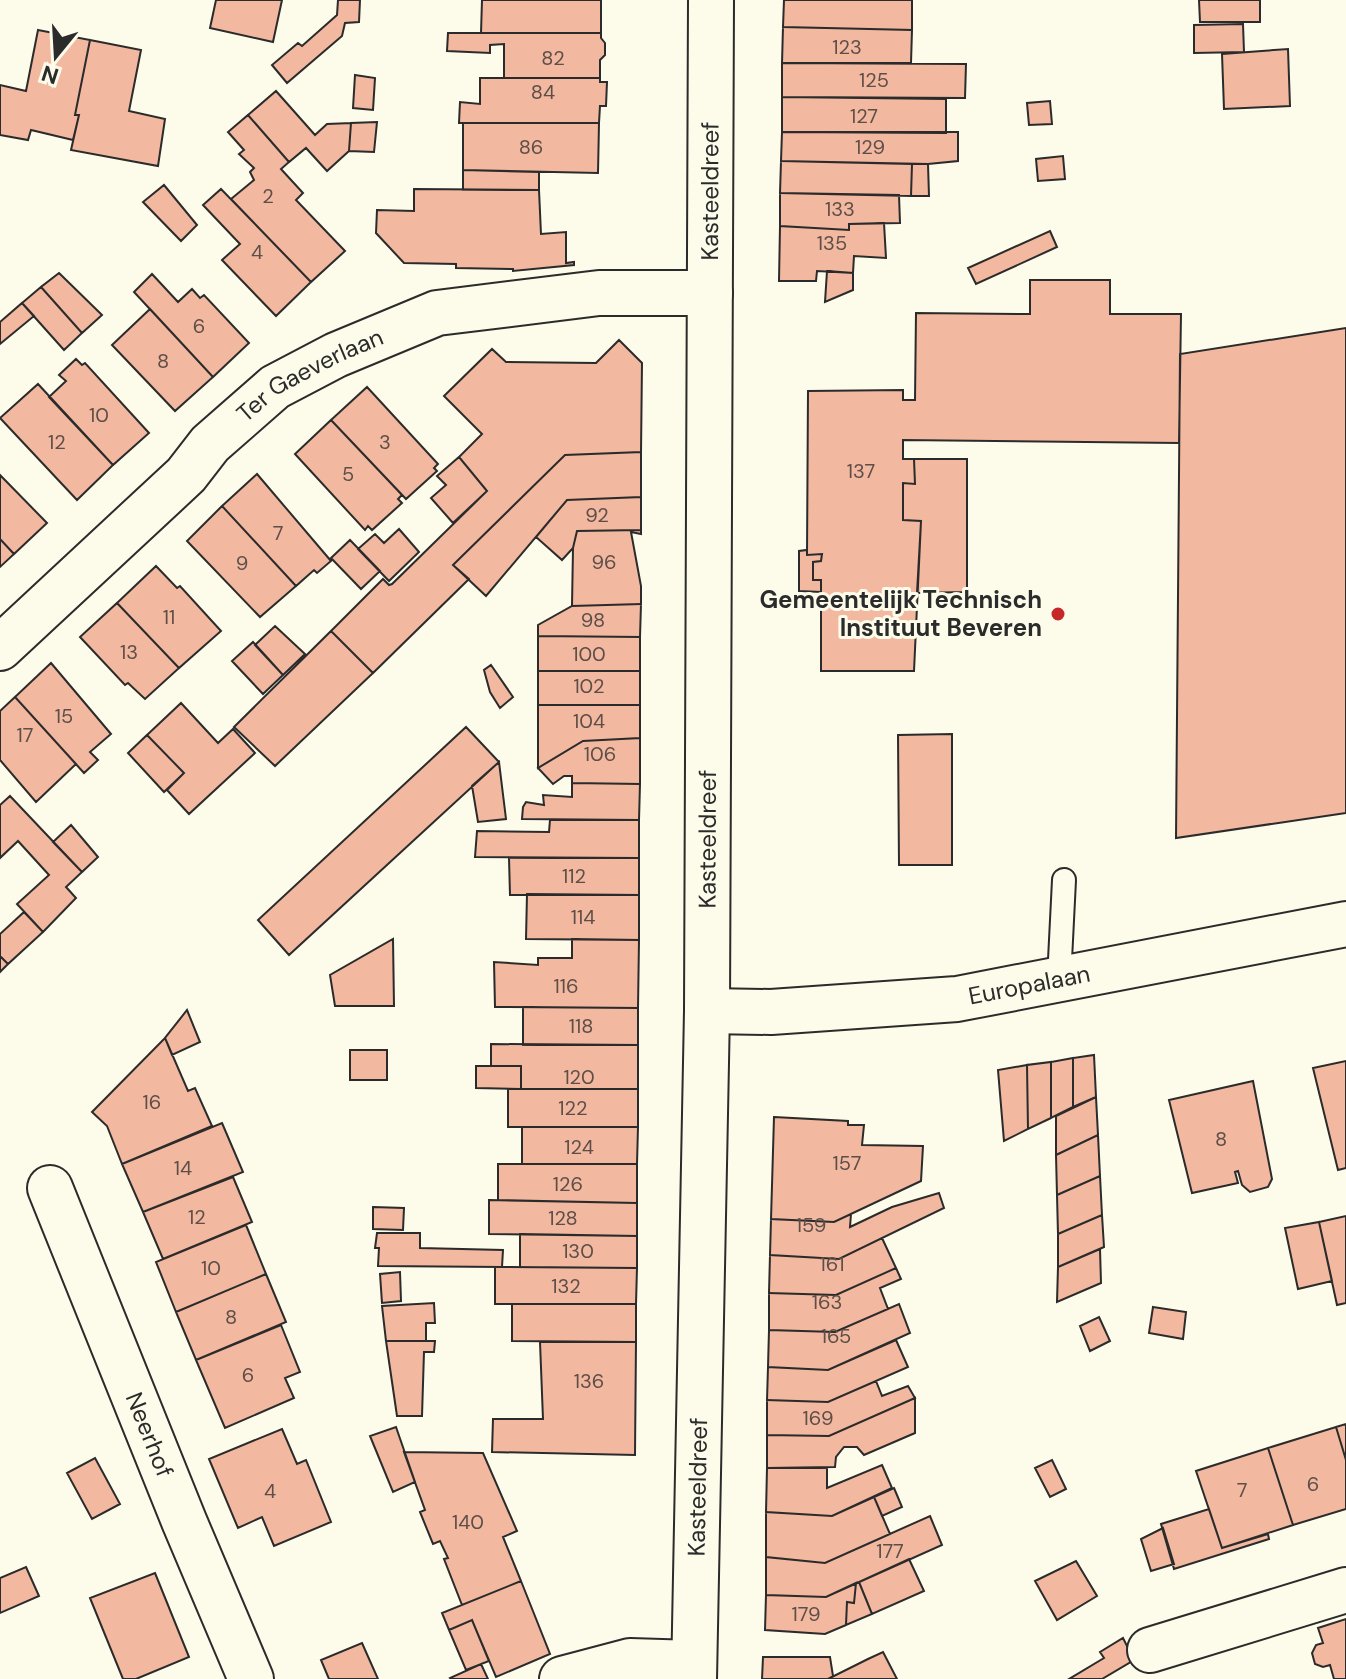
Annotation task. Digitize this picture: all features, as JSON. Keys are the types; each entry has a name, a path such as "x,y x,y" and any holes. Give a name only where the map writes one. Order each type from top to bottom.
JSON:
{"street":[{"name":"Kasteeldreef","path":"694,1671 707,1011 711,0"},
{"name":"Ter Gaeverlaan","path":"0,648 186,475 210,444 275,387 336,355 437,313 599,293 710,293"},
{"name":"Europalaan","path":"707,1011 771,1012 957,999 1346,924"},
{"name":"Neerhof","path":"50,1188 251,1679"},
{"path":"1150,1650 1346,1590"},
{"path":"562,1679 630,1661 694,1671"}],"lane":[{"path":"1059,980 1064,880"}],"building":[{"path":"216,0 282,0 273,42 210,28"},
{"path":"338,0 360,0 359,22 345,23 342,36 287,83 272,65 298,43 302,46 337,15"},
{"path":"482,0 601,0 601,33 481,33"},
{"path":"784,0 912,0 912,30 783,27"},
{"path":"1199,0 1260,0 1260,22 1200,22"},
{"path":"1243,24 1244,52 1194,53 1194,25"},
{"path":"783,27 912,30 911,63 782,63"},
{"path":"38,30 90,40 73,140 31,130 28,140 0,135 0,85 26,91"},
{"path":"448,33 601,33 605,55 600,60 600,78 504,78 504,44 490,45 490,53 447,51"},
{"path":"90,40 141,50 129,111 165,119 158,166 71,150"},
{"path":"1288,49 1290,106 1224,109 1222,54"},
{"path":"782,63 966,64 965,98 782,97"},
{"path":"355,75 375,78 373,110 353,108"},
{"path":"480,78 600,78 600,82 607,82 606,106 600,106 599,123 459,123 460,102 480,104"},
{"path":"276,91 315,135 327,124 351,123 349,151 327,171 306,148 289,162 248,115"},
{"path":"782,97 946,99 946,133 782,132"},
{"path":"1050,101 1052,124 1029,125 1027,103"},
{"path":"248,115 289,162 281,169 303,193 296,200 345,251 311,282 231,199 254,180 250,172 254,168 239,154 244,150 228,132"},
{"path":"377,122 374,152 349,151 351,123"},
{"path":"463,123 599,123 598,173 463,170"},
{"path":"782,132 958,132 958,161 928,164 781,161"},
{"path":"1063,156 1065,179 1038,181 1036,159"},
{"path":"781,161 912,164 911,196 780,193"},
{"path":"912,164 928,164 929,196 911,196"},
{"path":"463,170 539,172 539,190 463,190"},
{"path":"164,185 197,225 181,241 143,202"},
{"path":"221,189 311,282 276,316 222,260 240,244 203,205"},
{"path":"414,189 539,190 541,234 566,232 566,263 574,262 574,265 513,271 456,268 456,264 404,263 376,233 377,210 414,211"},
{"path":"780,193 899,195 900,223 849,224 849,230 780,226"},
{"path":"884,223 886,258 854,256 853,273 817,271 816,281 779,281 780,226 849,230 849,224"},
{"path":"1050,231 1057,247 976,284 968,268"},
{"path":"827,271 853,273 853,290 825,302"},
{"path":"59,273 102,315 82,333 41,287"},
{"path":"152,274 178,302 192,289 200,298 204,295 249,343 213,377 134,292"},
{"path":"1030,280 1110,280 1110,314 1181,314 1179,443 903,440 903,459 914,459 915,484 903,483 903,520 921,521 914,671 821,671 821,580 813,580 813,562 821,561 822,554 807,555 808,391 903,390 903,400 915,400 916,313 1030,314"},
{"path":"41,287 82,333 64,350 22,303"},
{"path":"22,303 34,316 0,344 0,322"},
{"path":"150,309 213,377 175,411 112,345"},
{"path":"1346,328 1346,813 1176,838 1180,354"},
{"path":"619,340 642,363 641,452 565,455 453,565 469,579 373,673 331,631 383,579 392,584 487,491 459,457 482,434 444,396 492,349 506,362 596,363"},
{"path":"76,359 82,365 85,363 149,433 113,465 49,397 66,381 59,375"},
{"path":"38,384 113,465 77,500 0,418"},
{"path":"367,387 438,464 434,468 437,471 406,499 331,420"},
{"path":"331,420 402,495 398,499 402,503 372,530 368,526 365,530 295,454"},
{"path":"641,452 641,497 567,500 486,596 453,565 565,455"},
{"path":"459,457 487,491 453,523 431,498 446,485 437,476"},
{"path":"914,459 967,459 967,592 917,593 921,521 903,520 903,483 915,484"},
{"path":"257,474 331,561 317,573 314,570 296,586 222,506"},
{"path":"0,475 47,523 14,554 0,539"},
{"path":"641,497 641,530 577,531 573,548 562,560 536,537 567,500"},
{"path":"222,506 296,586 260,617 187,541"},
{"path":"399,529 419,552 389,581 358,549 375,534 384,543"},
{"path":"641,530 641,534 631,532 641,586 641,604 572,606 573,548 577,531"},
{"path":"0,539 14,554 0,567"},
{"path":"350,540 380,571 361,589 331,558"},
{"path":"807,550 807,555 822,554 821,561 813,562 813,580 821,580 821,592 799,591 799,551"},
{"path":"156,566 177,588 180,586 221,631 179,668 117,603"},
{"path":"117,603 179,668 145,699 128,683 125,685 80,637"},
{"path":"641,604 640,637 538,636 538,625 572,606"},
{"path":"275,626 305,654 283,675 255,645"},
{"path":"331,631 373,673 275,766 234,727"},
{"path":"538,636 640,637 640,671 538,671"},
{"path":"253,642 283,675 263,694 232,661"},
{"path":"51,663 111,734 90,752 98,760 84,773 15,697"},
{"path":"491,665 513,697 500,708 490,692 484,670"},
{"path":"538,671 640,671 640,705 538,705"},
{"path":"15,697 76,764 36,802 0,760 0,711"},
{"path":"181,703 218,743 233,729 255,753 189,814 167,790 184,773 147,735"},
{"path":"538,705 640,705 640,738 583,741 538,768"},
{"path":"466,727 499,762 289,955 258,920"},
{"path":"952,734 952,865 899,865 898,735"},
{"path":"147,735 184,773 164,792 128,753"},
{"path":"640,738 640,784 572,783 572,776 564,776 553,784 538,768 583,741"},
{"path":"499,762 506,819 478,822 472,786"},
{"path":"572,783 640,784 639,820 522,819 526,802 544,805 543,795 572,797"},
{"path":"10,796 82,872 66,887 76,898 43,932 17,904 49,875 18,841 0,858 0,805"},
{"path":"550,820 639,820 639,858 475,857 477,831 549,832"},
{"path":"71,825 98,857 82,872 53,842"},
{"path":"509,858 639,858 639,895 510,895"},
{"path":"527,894 639,895 639,940 526,939"},
{"path":"24,912 43,932 8,964 0,956 0,934"},
{"path":"393,939 394,1006 335,1006 330,975"},
{"path":"572,939 639,940 638,1008 495,1007 494,962 538,965 538,958 572,958"},
{"path":"0,956 8,964 0,972"},
{"path":"523,1007 638,1008 638,1045 523,1045"},
{"path":"187,1010 200,1042 172,1055 165,1038"},
{"path":"165,1038 188,1091 195,1088 212,1126 122,1164 107,1126 92,1112"},
{"path":"491,1044 638,1045 638,1089 521,1089 521,1066 491,1066"},
{"path":"350,1050 387,1050 387,1080 350,1080"},
{"path":"1094,1055 1096,1097 1073,1107 1073,1058"},
{"path":"1073,1058 1073,1107 1051,1118 1051,1062"},
{"path":"1346,1061 1346,1168 1338,1170 1313,1068"},
{"path":"1051,1062 1051,1118 1028,1129 1027,1065"},
{"path":"1027,1065 1028,1129 1004,1141 998,1070"},
{"path":"476,1066 521,1066 521,1089 476,1088"},
{"path":"1253,1081 1272,1179 1268,1187 1250,1192 1242,1185 1238,1171 1235,1172 1238,1183 1192,1193 1169,1100"},
{"path":"508,1089 638,1089 638,1127 508,1127"},
{"path":"1096,1097 1098,1135 1056,1155 1056,1116"},
{"path":"774,1117 848,1121 848,1125 864,1125 862,1145 923,1146 921,1181 834,1222 771,1219"},
{"path":"222,1123 243,1172 143,1212 122,1164"},
{"path":"522,1127 638,1127 637,1164 522,1164"},
{"path":"1098,1135 1100,1176 1057,1195 1056,1155"},
{"path":"498,1164 637,1164 637,1203 498,1200"},
{"path":"1100,1176 1102,1215 1058,1234 1057,1195"},
{"path":"233,1177 252,1222 163,1259 143,1212"},
{"path":"939,1193 944,1208 839,1259 770,1255 771,1219 834,1222 851,1214 850,1227 892,1207"},
{"path":"489,1200 637,1203 637,1236 489,1234"},
{"path":"373,1207 404,1208 403,1230 373,1229"},
{"path":"1102,1215 1104,1247 1058,1267 1058,1234"},
{"path":"1346,1216 1346,1303 1337,1305 1319,1222"},
{"path":"1319,1222 1332,1281 1298,1289 1285,1228"},
{"path":"246,1225 266,1274 176,1312 156,1262"},
{"path":"377,1233 420,1233 420,1248 503,1250 502,1267 378,1266 379,1248 375,1248"},
{"path":"520,1234 637,1236 637,1268 520,1267"},
{"path":"882,1238 896,1268 836,1295 769,1293 770,1255 839,1259"},
{"path":"1100,1249 1101,1283 1057,1302 1058,1267"},
{"path":"495,1267 637,1268 636,1304 495,1304"},
{"path":"896,1268 901,1279 880,1288 888,1309 835,1332 769,1330 769,1293 836,1295"},
{"path":"400,1272 401,1301 382,1303 380,1274"},
{"path":"266,1274 286,1322 196,1360 176,1312"},
{"path":"434,1303 435,1323 426,1323 426,1341 386,1341 382,1306"},
{"path":"512,1304 636,1304 636,1342 512,1341"},
{"path":"899,1304 910,1333 828,1370 768,1367 769,1330 835,1332"},
{"path":"1153,1307 1186,1312 1183,1339 1149,1333"},
{"path":"1099,1317 1110,1341 1090,1351 1080,1326"},
{"path":"281,1325 300,1372 285,1378 294,1398 225,1428 196,1360"},
{"path":"896,1340 908,1367 828,1402 767,1400 768,1367 828,1370"},
{"path":"386,1341 435,1341 434,1352 424,1352 422,1416 397,1416"},
{"path":"540,1342 636,1342 635,1455 492,1452 493,1419 543,1419"},
{"path":"876,1381 882,1396 908,1386 915,1398 829,1436 767,1435 767,1400 828,1402"},
{"path":"915,1398 915,1433 864,1455 857,1447 844,1447 836,1457 835,1467 767,1468 767,1435 829,1436"},
{"path":"1346,1424 1346,1460 1336,1427"},
{"path":"396,1427 415,1482 393,1492 370,1436"},
{"path":"1336,1427 1346,1460 1346,1509 1293,1525 1268,1448"},
{"path":"282,1429 297,1464 306,1460 331,1522 274,1546 262,1517 238,1528 209,1459"},
{"path":"1268,1448 1293,1525 1222,1548 1196,1471"},
{"path":"404,1452 483,1453 517,1531 503,1537 521,1581 462,1605 444,1559 448,1558 440,1541 433,1544 420,1512 425,1510"},
{"path":"95,1458 120,1504 92,1519 67,1473"},
{"path":"1052,1460 1066,1489 1050,1497 1035,1468"},
{"path":"882,1465 892,1488 832,1516 766,1512 767,1468 827,1468 827,1488"},
{"path":"894,1488 902,1507 882,1516 874,1497"},
{"path":"874,1497 890,1534 825,1563 766,1557 766,1512 832,1516"},
{"path":"1209,1509 1222,1548 1268,1534 1269,1539 1174,1569 1161,1524"},
{"path":"930,1516 942,1545 826,1597 766,1595 766,1557 825,1563"},
{"path":"1163,1528 1174,1564 1151,1571 1141,1539"},
{"path":"909,1559 924,1591 872,1614 859,1582"},
{"path":"1076,1561 1097,1596 1057,1620 1035,1581"},
{"path":"26,1567 39,1596 0,1613 0,1578"},
{"path":"155,1573 189,1657 136,1679 123,1679 90,1598"},
{"path":"521,1581 550,1654 496,1677 472,1620 449,1630 442,1613"},
{"path":"859,1582 872,1614 846,1625 847,1602 854,1603 856,1583"},
{"path":"856,1583 854,1603 847,1602 846,1625 825,1634 765,1630 766,1595 826,1597"},
{"path":"1346,1619 1346,1679 1334,1679 1330,1665 1323,1667 1315,1664 1312,1653 1316,1645 1323,1643 1318,1628"},
{"path":"472,1620 489,1661 466,1670 449,1630"},
{"path":"1123,1638 1134,1660 1102,1679 1069,1679 1104,1658 1100,1652"},
{"path":"362,1643 378,1679 329,1679 321,1660"},
{"path":"883,1652 897,1679 828,1679 868,1659"},
{"path":"763,1657 830,1657 833,1676 828,1679 762,1679"},
{"path":"481,1664 488,1679 450,1678"}],"place":[{"name":"Gemeentelijk Technisch Instituut Beveren","path":"1058,614"}]}
